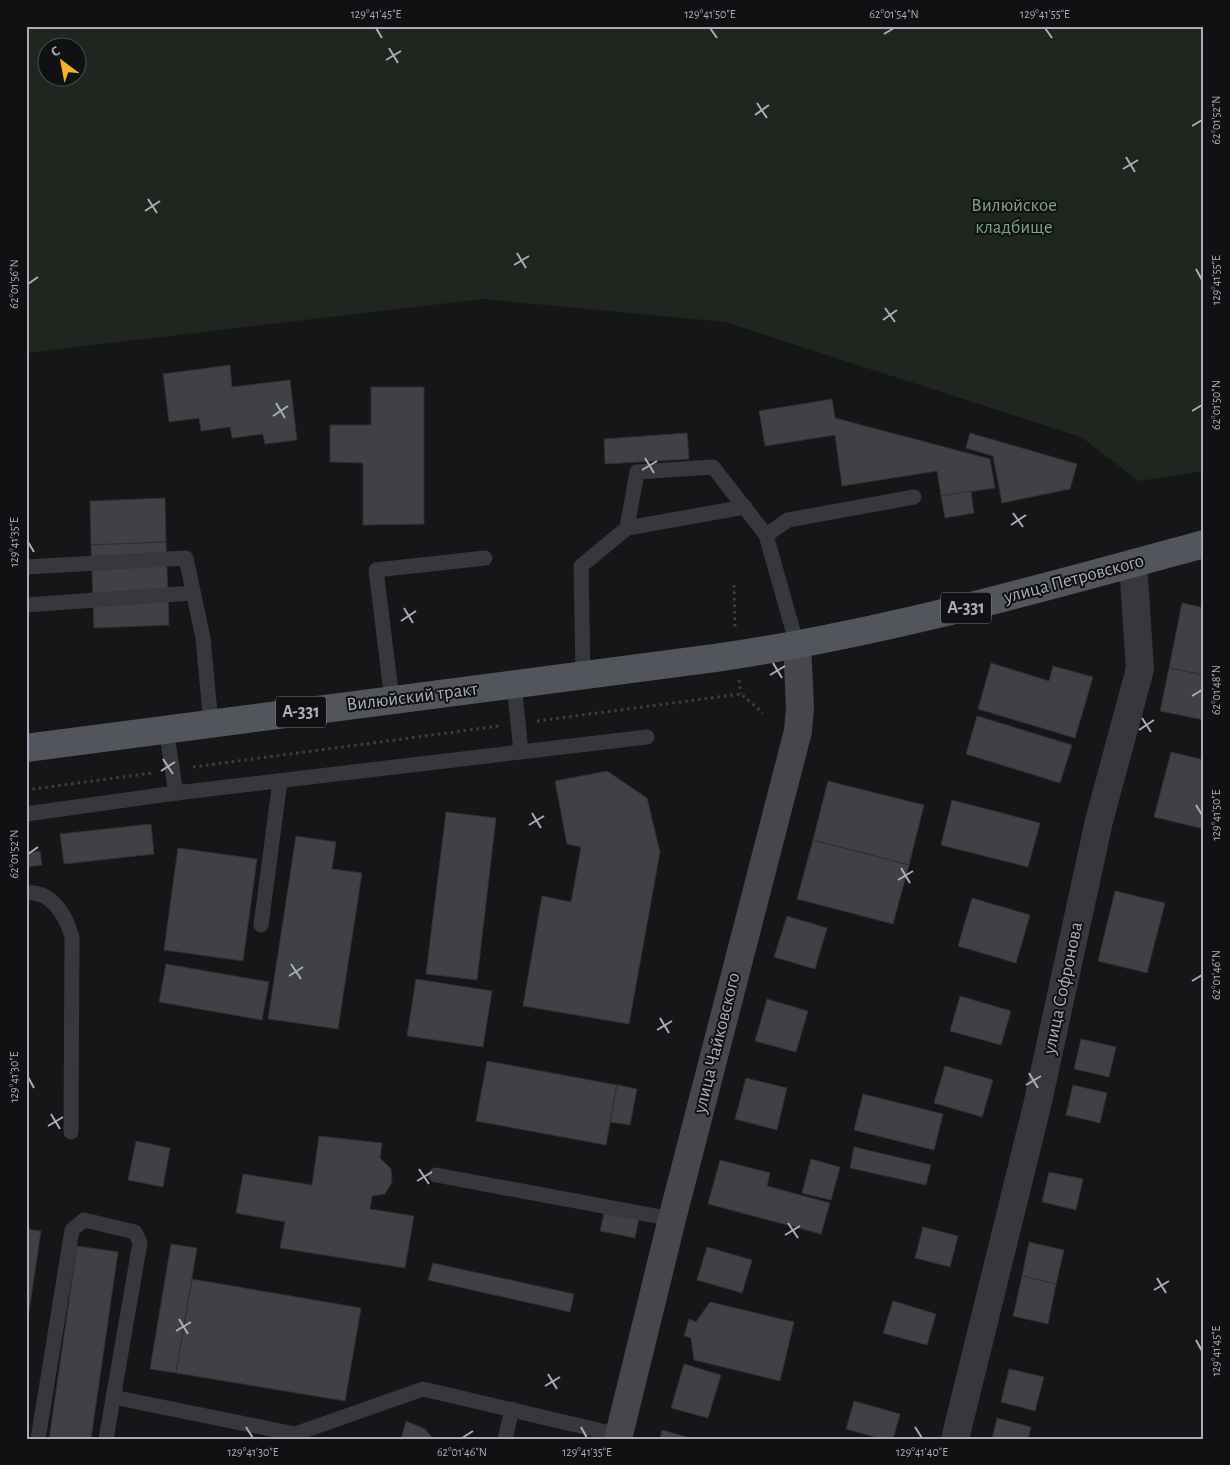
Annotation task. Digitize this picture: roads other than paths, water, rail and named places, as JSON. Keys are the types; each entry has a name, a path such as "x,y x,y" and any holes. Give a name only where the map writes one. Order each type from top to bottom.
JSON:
{"main road":[{"name":"улица Петровского","path":"797,645 1006,598 1204,544"},
{"name":"Вилюйский тракт","path":"26,748 722,657 797,645"},
{"name":"улица Чайковского","path":"618,1437 672,1219 798,731 800,707 797,645"}],"street":[{"name":"улица Софронова","path":"955,1439 1037,1106 1099,821 1140,668 1133,563"}],"lane":[{"path":"627,528 637,472 713,467 766,536 797,645"},
{"path":"766,536 788,520 914,497"},
{"path":"583,675 580,566 627,528 745,507"},
{"path":"26,567 186,558 203,638 211,724"},
{"path":"392,700 376,570 485,558"},
{"path":"26,605 193,593"},
{"path":"514,684 521,752"},
{"path":"166,729 176,793"},
{"path":"26,814 280,780 647,737"},
{"path":"261,925 280,780"},
{"path":"26,893 32,892 45,897 57,906 67,920 72,937 70,1132"},
{"path":"436,1175 672,1219"},
{"path":"38,1439 72,1230 84,1220 135,1232 140,1243 106,1439"},
{"path":"113,1397 295,1434 424,1389 512,1409 618,1437"},
{"path":"504,1439 512,1409"}],"park label":[{"name":"Вилюйское кладбище","path":"1014,216"}]}
